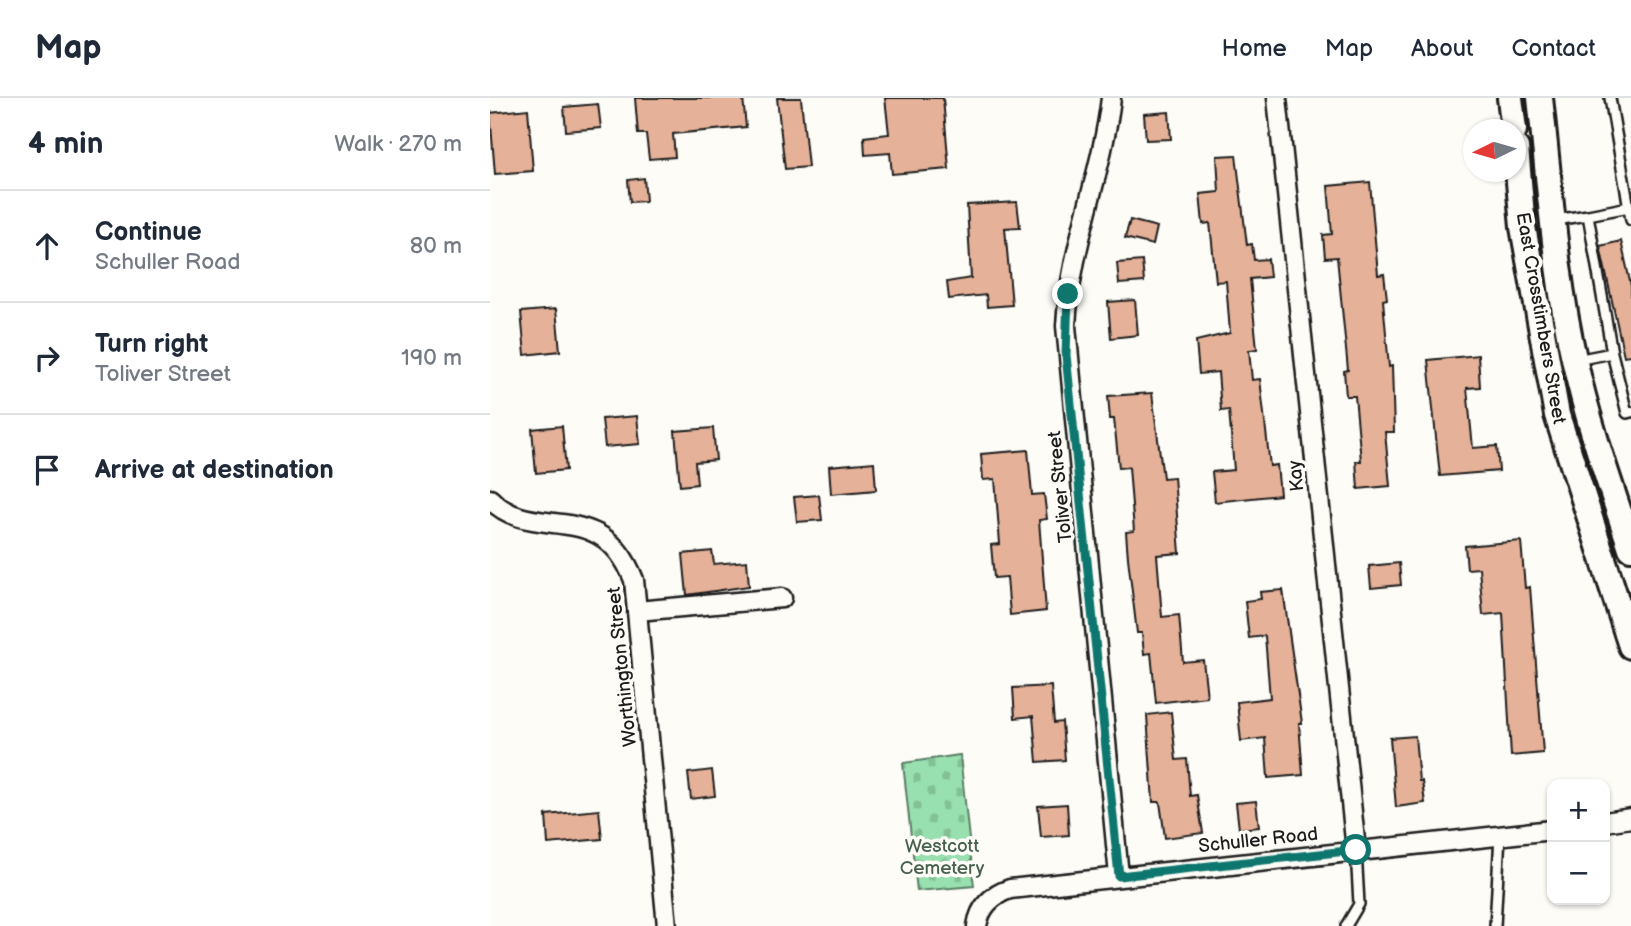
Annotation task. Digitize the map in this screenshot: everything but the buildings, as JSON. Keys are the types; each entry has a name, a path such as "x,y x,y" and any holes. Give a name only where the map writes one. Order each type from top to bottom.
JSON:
{"main road":[{"path":"1510,98 1513,119"},
{"name":"East Crosstimbers Street","path":"1540,98 1553,220 1574,360 1586,407 1627,519 1631,548"},
{"name":"East Crosstimbers Street","path":"1519,182 1523,227 1557,415 1631,646"},
{"path":"1523,227 1553,220"},
{"path":"1594,532 1627,519"}],"street":[{"name":"Toliver Street","path":"1111,98 1103,148 1068,294 1066,326 1119,876"},
{"name":"Kay","path":"1277,98 1356,850"},
{"name":"Worthington Street","path":"490,499 505,512 603,535 625,558 634,580 667,926"},
{"path":"637,611 782,598"},
{"path":"1610,821 1631,818"},
{"name":"Schuller Road","path":"977,926 985,906 994,894 1010,889 1547,830"}],"lane":[{"path":"1610,98 1631,220"},
{"path":"1553,220 1629,207"},
{"path":"1588,215 1612,353 1627,413 1631,412"},
{"path":"1574,360 1612,353"},
{"path":"1494,926 1500,835"},
{"path":"1346,926 1359,904 1356,850"}],"green space":[{"name":"Westcott Cemetery","path":"960,755 974,886 917,891 903,763"}],"route":[{"path":"1068,294 1066,355 1119,876 1356,850"}]}
